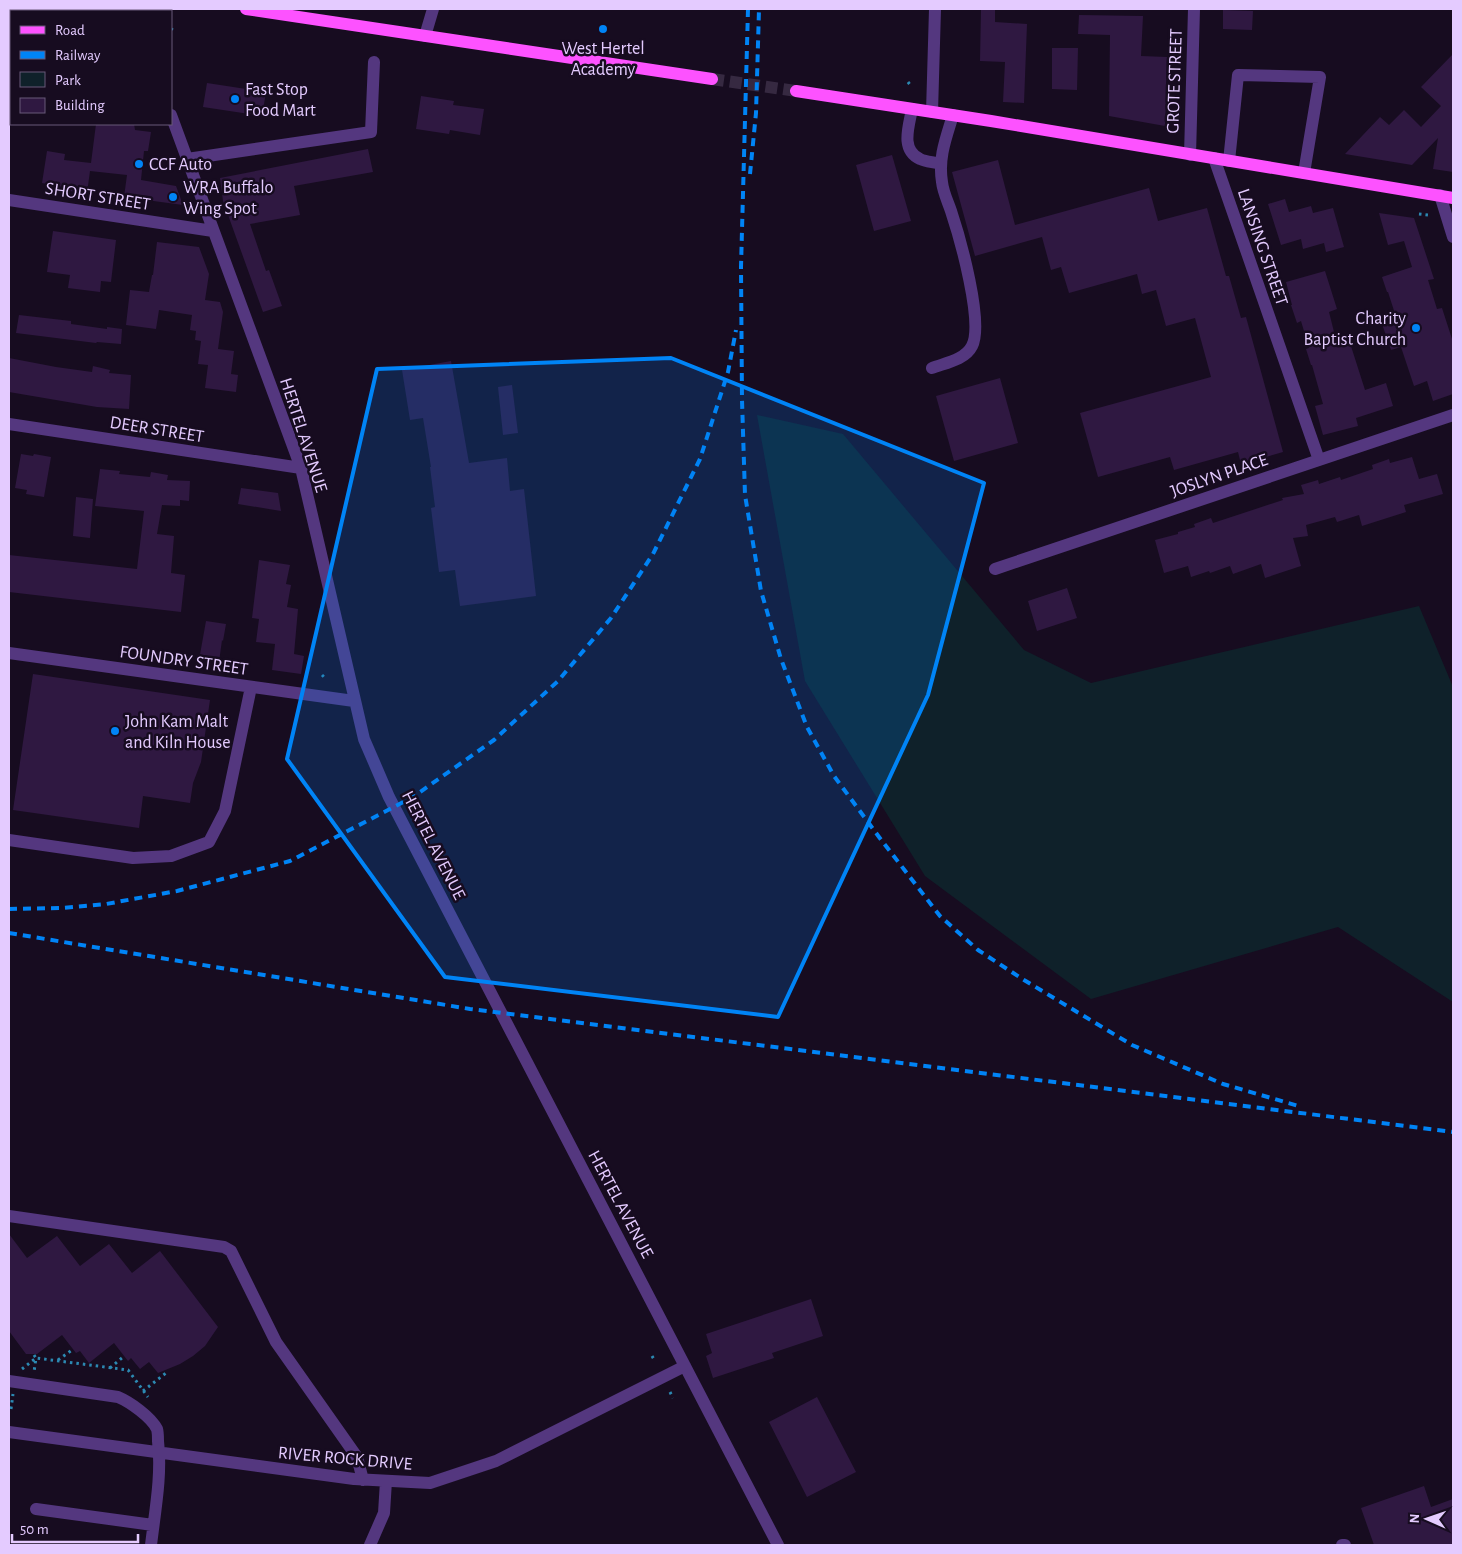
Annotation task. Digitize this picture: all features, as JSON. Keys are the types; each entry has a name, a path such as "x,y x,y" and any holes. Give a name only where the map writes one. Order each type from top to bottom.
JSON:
{"main road":[{"path":"246,9 712,79"},
{"path":"796,92 953,115 1453,198"}],"street":[{"path":"425,36 433,9"},
{"path":"932,112 935,9"},
{"name":"GROTE STREET","path":"1190,154 1194,9"},
{"path":"187,160 371,132 374,62"},
{"path":"1229,161 1238,75 1320,76 1304,173"},
{"path":"912,109 907,143 912,154 920,160 940,164"},
{"path":"932,368 965,355 972,347 976,333 976,321 968,273 952,212 942,184 940,164 953,115"},
{"name":"HERTEL AVENUE","path":"172,118 301,468 364,738 389,796 522,1056 778,1545"},
{"name":"LANSING STREET","path":"1214,158 1319,460"},
{"path":"1440,195 1453,237"},
{"name":"SHORT STREET","path":"9,200 213,231"},
{"name":"JOSLYN PLACE","path":"995,569 1453,415"},
{"name":"DEER STREET","path":"9,424 301,468"},
{"name":"FOUNDRY STREET","path":"9,653 354,701"},
{"path":"9,840 134,858 172,856 209,842 225,812 252,687"},
{"path":"9,1216 224,1246 231,1251 276,1342 357,1458 363,1480"},
{"name":"RIVER ROCK DRIVE","path":"9,1432 363,1480 430,1483 496,1461 685,1366"},
{"path":"13,1381 118,1397 128,1401 142,1412 157,1429 160,1453 151,1545"},
{"path":"370,1545 384,1514 386,1481"},
{"path":"36,1509 153,1525"}],"path":[{"path":"1419,214 1428,215"},
{"path":"322,675 326,679"},
{"path":"58,1361 72,1350"},
{"path":"652,1356 655,1361"},
{"path":"35,1357 128,1370"},
{"path":"34,1372 35,1357"},
{"path":"11,1409 13,1381 35,1357"},
{"path":"110,1368 123,1357"},
{"path":"143,1390 166,1373"},
{"path":"670,1392 672,1398"}],"highlighted area":[{"path":"671,358 984,483 928,695 778,1017 445,977 287,759 377,369"}],"green space":[{"path":"757,415 843,434 1024,650 1091,683 1419,606 1453,687 1453,1002 1338,927 1091,999 925,876 805,681"}],"building":[{"path":"981,9 995,9 995,22 1027,24 1024,103 1003,102 1005,62 980,61"},
{"path":"1223,10 1253,11 1252,30 1223,29"},
{"path":"1079,15 1143,16 1141,56 1167,57 1166,84 1169,84 1169,98 1166,98 1165,126 1109,116 1110,35 1078,34"},
{"path":"1052,48 1078,48 1077,90 1052,89"},
{"path":"1453,54 1453,172 1433,169 1438,138 1412,165 1345,154 1380,117 1389,125 1404,110 1421,127 1441,106 1421,87"},
{"name":"Fast Stop Food Mart","path":"207,83 266,92 262,116 203,107"},
{"path":"421,96 454,101 453,105 484,109 480,135 450,130 449,134 416,129"},
{"path":"96,125 134,125 135,130 151,132 148,151 144,151 141,180 176,186 183,205 124,197 127,175 90,171 87,193 69,191 69,188 42,183 47,151 65,154 64,160 91,163"},
{"path":"368,149 373,172 294,186 300,215 250,224 266,271 269,270 282,306 263,312 223,201 220,178"},
{"path":"892,155 911,221 874,231 856,165"},
{"path":"998,160 1015,225 1149,188 1158,221 1207,208 1226,276 1229,276 1241,318 1246,317 1283,452 1241,464 1238,452 1174,470 1170,457 1098,477 1080,413 1211,377 1195,318 1166,326 1156,290 1142,294 1137,274 1069,293 1061,267 1051,270 1042,237 975,256 952,172"},
{"path":"1285,199 1289,212 1311,206 1313,213 1333,208 1344,247 1326,252 1324,243 1303,249 1301,239 1281,245 1268,204"},
{"path":"1379,213 1414,218 1434,279 1428,280 1437,309 1442,308 1453,342 1453,394 1433,401 1427,381 1414,386 1401,347 1391,350 1382,324 1397,320 1382,277 1412,267 1404,241 1388,245"},
{"path":"53,231 116,240 111,282 101,281 100,292 68,288 70,275 47,272"},
{"path":"157,242 199,247 209,274 205,300 220,302 223,312 218,349 234,351 231,374 238,375 236,392 205,388 208,365 198,364 201,341 195,340 196,331 190,330 192,315 159,310 156,329 126,325 130,290 149,292"},
{"path":"1325,271 1337,309 1329,312 1336,340 1341,338 1343,345 1350,343 1365,390 1386,383 1393,406 1356,418 1358,426 1323,435 1315,406 1323,404 1306,349 1309,348 1301,321 1297,323 1286,282"},
{"path":"19,315 71,321 71,324 107,329 107,327 122,329 121,344 96,343 16,333"},
{"path":"9,358 92,372 93,366 110,370 109,373 131,375 129,409 97,407 9,392"},
{"path":"451,361 469,463 507,458 510,491 524,489 536,596 460,606 455,570 439,572 431,508 435,507 431,467 423,418 410,420 402,370"},
{"path":"1000,378 1018,443 954,461 936,396"},
{"path":"512,385 518,433 503,435 498,387"},
{"path":"21,454 51,457 44,497 26,494 27,490 15,488"},
{"path":"1412,457 1419,479 1437,474 1443,494 1404,505 1406,512 1362,526 1359,515 1337,522 1335,517 1306,525 1308,536 1293,538 1301,566 1265,578 1261,564 1233,574 1230,566 1191,577 1188,566 1164,573 1155,540 1178,534 1178,532 1195,527 1194,524 1211,518 1213,523 1283,500 1282,498 1304,494 1301,485 1318,480 1319,484 1340,477 1341,480 1373,469 1372,465 1389,459 1390,463"},
{"path":"100,469 120,471 119,474 150,477 151,472 168,475 167,480 190,481 189,501 180,500 180,506 162,505 157,534 174,536 171,573 185,575 181,612 9,592 9,555 137,569 144,511 95,506"},
{"path":"241,488 278,493 281,511 238,504"},
{"path":"76,497 93,499 90,538 73,536"},
{"path":"259,560 290,565 286,584 291,585 287,607 298,609 294,654 304,656 301,674 272,670 275,644 256,642 259,619 252,618"},
{"path":"1067,588 1077,618 1037,631 1028,601"},
{"path":"206,621 226,624 219,662 199,660"},
{"name":"John Kam Malt and Kiln House","path":"33,674 210,700 201,762 193,783 190,803 143,796 139,828 13,810"},
{"path":"9,1234 27,1258 57,1236 80,1266 109,1244 132,1273 160,1251 218,1327 205,1346 193,1356 180,1364 158,1373 149,1362 140,1369 131,1358 128,1361 114,1343 89,1363 80,1351 76,1353 62,1335 37,1354 26,1354 9,1331"},
{"path":"811,1299 823,1336 772,1353 774,1358 713,1378 706,1356 712,1353 706,1334"},
{"path":"817,1397 856,1472 807,1497 769,1422"},
{"path":"1424,1486 1431,1507 1453,1499 1453,1545 1374,1545 1361,1508"}],"tunnel":[{"path":"712,79 796,91"}],"railway":[{"path":"748,9 741,267 745,495 761,591 781,659 807,727 834,776 879,837 940,916 978,950 1132,1045 1223,1084 1302,1107"},
{"path":"750,174 756,113 759,9"},
{"path":"9,909 61,908 106,904 177,891 290,861 413,797 494,740 558,681 611,618 653,554 700,459 728,372 736,330"},
{"path":"9,933 470,1009 1453,1132"}],"place":[{"name":"West Hertel Academy","path":"603,29"},
{"name":"Fast Stop Food Mart","path":"235,99"},
{"name":"CCF Auto","path":"139,164"},
{"name":"WRA Buffalo Wing Spot","path":"173,197"},
{"name":"Charity Baptist Church","path":"1416,328"},
{"name":"John Kam Malt and Kiln House","path":"115,731"}]}
